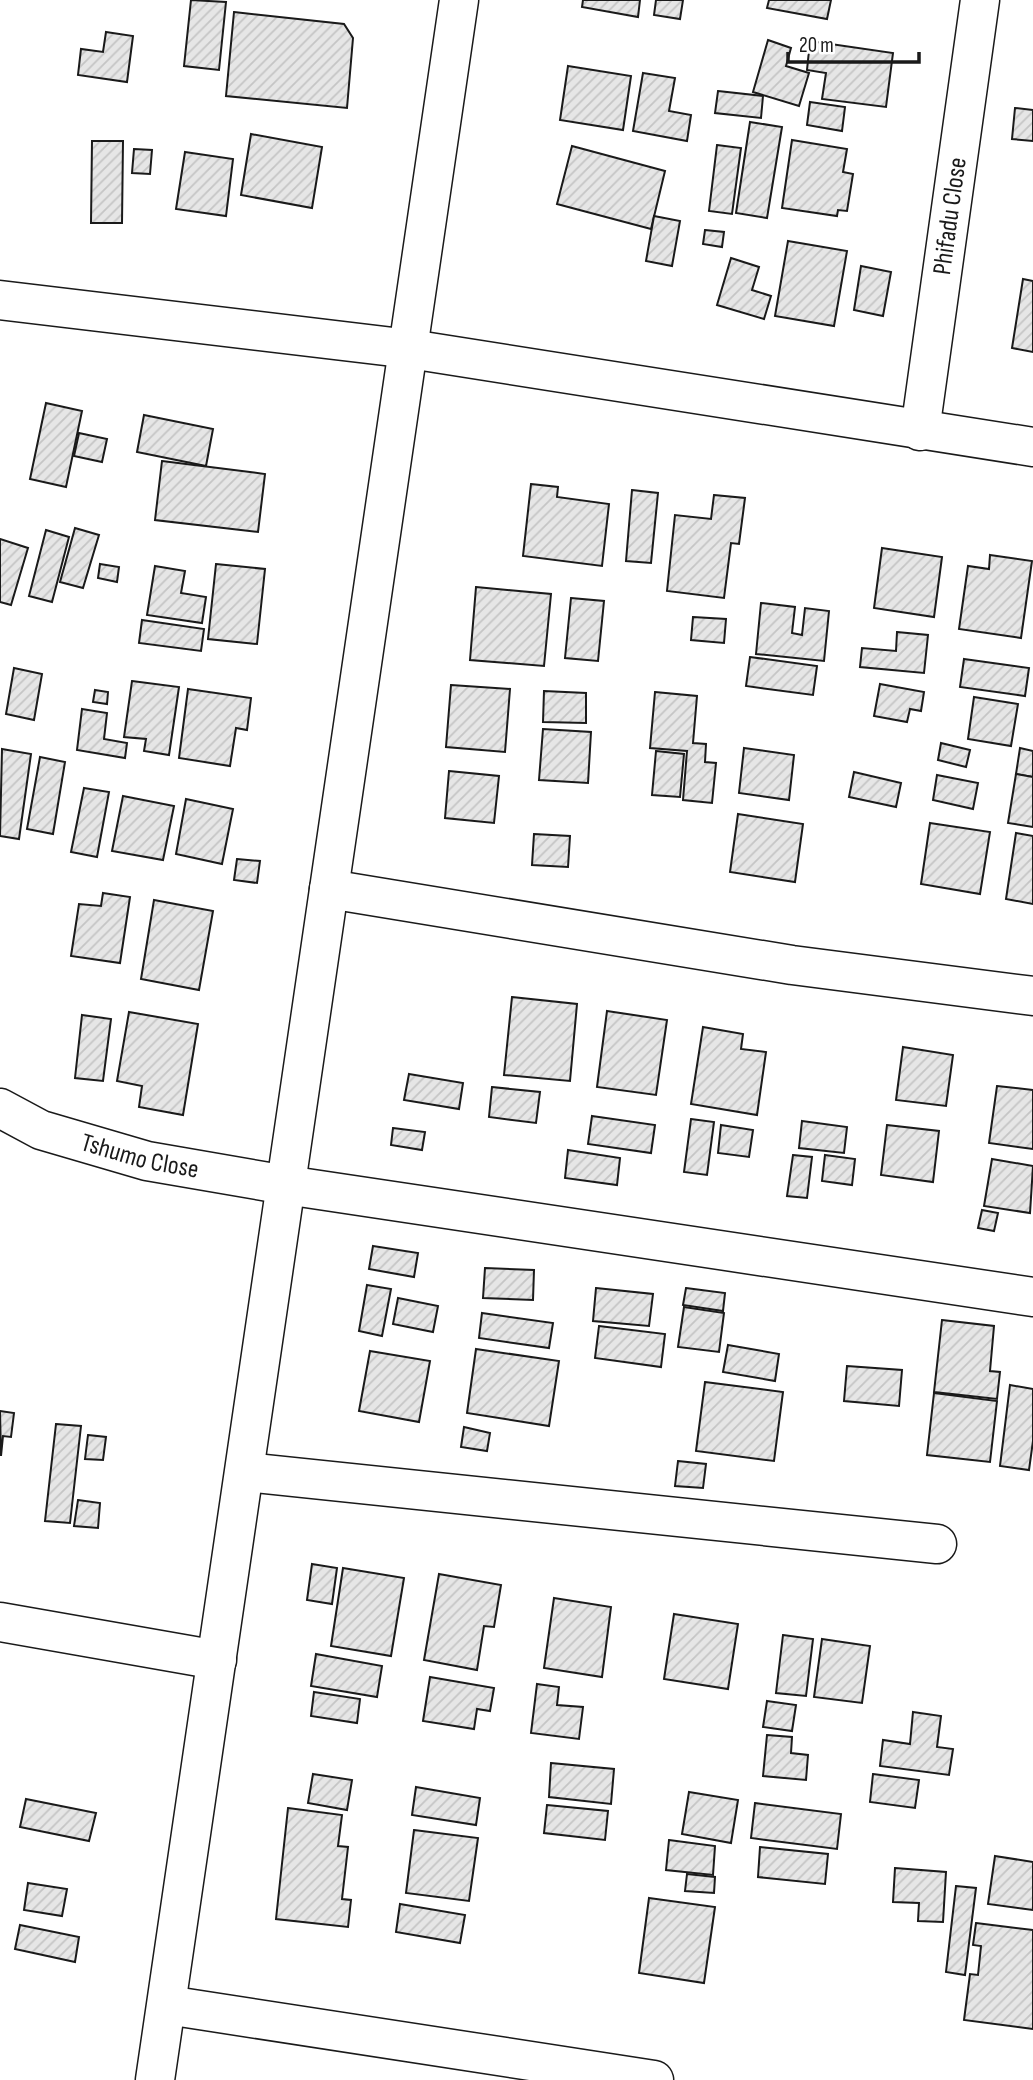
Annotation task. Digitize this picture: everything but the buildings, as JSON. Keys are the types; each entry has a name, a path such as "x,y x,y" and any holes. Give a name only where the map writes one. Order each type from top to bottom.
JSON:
{"street":[{"path":"155,2080 459,0"},
{"name":"Phifadu Close","path":"920,431 980,0"},
{"path":"0,300 410,349 1033,447"},
{"path":"329,889 792,965 1033,996"},
{"name":"Tshumo Close","path":"0,1108 41,1130 147,1161 286,1185 1033,1297"},
{"path":"245,1472 937,1544"},
{"path":"0,1622 217,1660"},
{"path":"167,2005 654,2080"}]}
